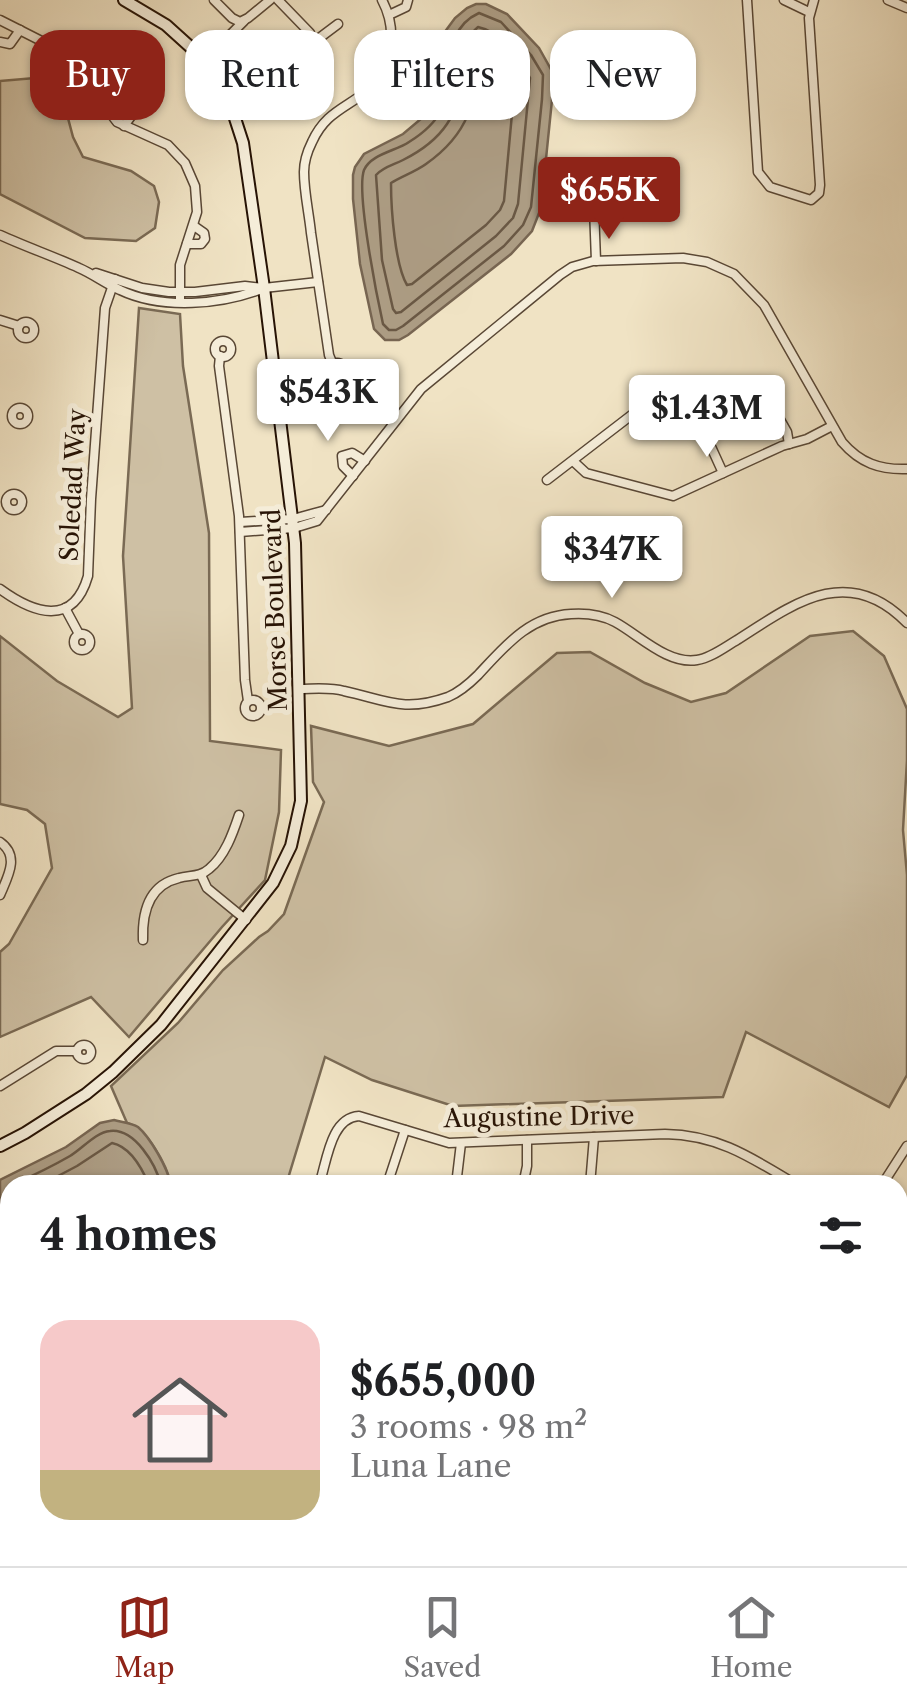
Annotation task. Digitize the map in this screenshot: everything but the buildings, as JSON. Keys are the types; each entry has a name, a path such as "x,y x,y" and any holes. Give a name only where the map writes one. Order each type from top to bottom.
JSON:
{"street":[{"name":"Morse Boulevard","path":"124,0 166,25 185,42"},
{"path":"214,0 240,21"},
{"path":"232,30 274,0 308,30"},
{"path":"333,364 304,180 308,153 329,116 366,92 379,77 390,52 392,32 384,0"},
{"path":"389,15 406,7 408,0"},
{"path":"747,0 758,172 765,184 810,200 819,193 810,12 814,0"},
{"path":"784,0 810,12"},
{"path":"888,0 907,8"},
{"path":"0,32 2,21 30,35"},
{"path":"329,30 338,24"},
{"path":"0,42 10,44 20,30"},
{"path":"116,120 168,145 185,164 195,186 197,212 180,265 180,297"},
{"path":"124,126 128,120"},
{"name":"Morse Boulevard","path":"0,1146 25,1134 113,1072 161,1025 246,920 279,872 298,818 301,801 294,523 248,169 236,120"},
{"path":"596,199 596,261"},
{"path":"187,244 201,244 205,240 204,233 194,226"},
{"path":"0,235 145,298 246,296 264,288 318,282"},
{"path":"240,527 317,521 431,379 560,275 572,267 596,261 684,258 707,262 734,274 764,305 842,442 863,461 907,469"},
{"name":"Soledad Way","path":"66,608 81,594 88,576 105,308 114,282"},
{"path":"0,320 19,326"},
{"path":"220,356 240,527 248,701"},
{"path":"547,480 642,407 706,404 741,386 758,387 766,395 790,444"},
{"path":"694,405 723,474"},
{"path":"574,461 586,473 669,496 832,426"},
{"path":"353,476 341,462 342,456 352,453 365,460"},
{"path":"0,589 32,609 52,612 66,608 79,634"},
{"path":"298,689 340,689 403,706 445,698 469,684 522,631 540,620 565,614 604,618 674,657 690,661 708,657 793,604 820,594 870,598 907,623"},
{"path":"142,940 144,913 152,896 166,882 201,874 213,866 240,815"},
{"path":"0,842 12,858 0,895"},
{"path":"201,874 207,888 246,920"},
{"path":"0,1086 56,1051 77,1051"},
{"name":"Augustine Drive","path":"322,1175 337,1129 345,1119 358,1116 442,1142 665,1134 705,1138 744,1153 780,1175"},
{"path":"390,1175 405,1130"},
{"path":"591,1175 594,1137"},
{"path":"524,1175 527,1140"},
{"path":"457,1175 461,1143"},
{"path":"889,1175 906,1151"}],"shaded area":[{"path":"30,78 30,120 68,120 83,157 131,171 154,186 159,202 155,228 136,241 85,238 0,194 0,81"},
{"path":"139,308 180,314 183,366 209,533 210,741 281,750 279,812 265,880 129,1037 91,997 0,1037 0,952 9,944 52,868 45,824 27,810 0,804 0,636 57,681 118,717 132,708 123,556"},
{"path":"853,631 884,656 907,709 903,830 907,875 907,1075 889,1107 746,1032 723,1097 453,1106 372,1080 325,1057 289,1175 167,1175 155,1148 142,1132 127,1123 111,1086 178,1023 223,970 284,914 324,802 313,782 311,726 389,746 473,724 557,653 590,652 645,683 691,702 726,693 810,636"}],"water":[{"path":"486,4 507,14 522,30 446,30 467,8"},
{"path":"530,38 550,68 550,120 541,208 532,231 511,254 408,335 385,340 374,329 360,264 353,175 364,154 403,134 420,120 530,120"},
{"path":"114,1120 136,1126 153,1146 167,1175 10,1175 66,1147 100,1123"}]}
